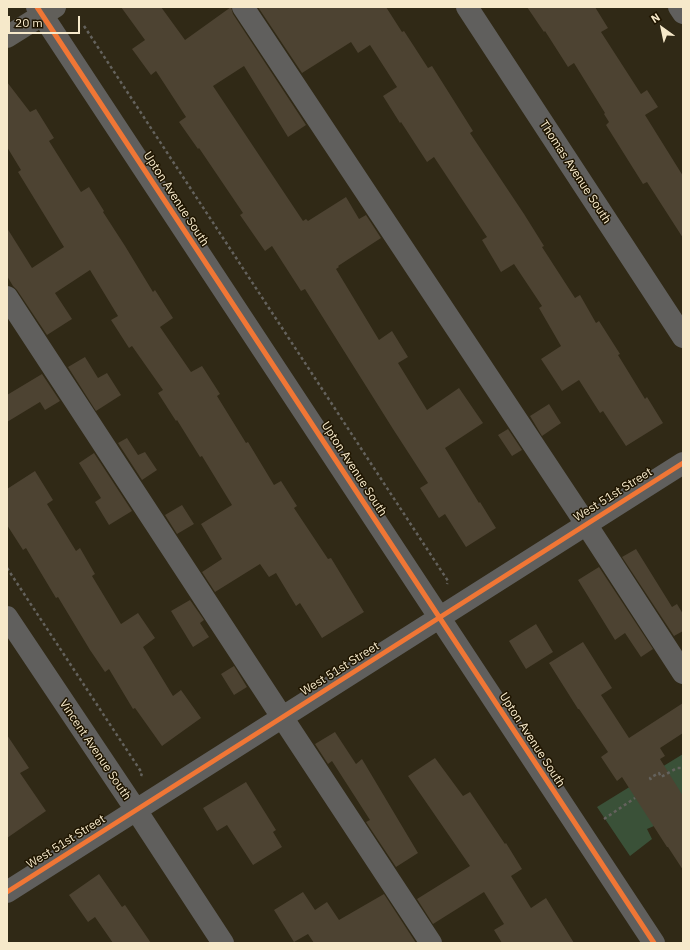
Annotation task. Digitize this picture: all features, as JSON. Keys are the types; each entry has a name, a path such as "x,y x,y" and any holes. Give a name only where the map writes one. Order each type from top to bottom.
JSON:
{"main road":[{"path":"7,37 45,10"}],"street":[{"path":"243,7 586,524 683,673"},
{"name":"Thomas Avenue South","path":"467,7 683,337"},
{"path":"679,7 683,13"},
{"name":"Upton Avenue South","path":"45,10 654,943"},
{"path":"7,297 431,943"},
{"name":"West 51st Street","path":"7,892 683,463"},
{"name":"Vincent Avenue South","path":"7,617 223,943"}],"path":[{"path":"84,26 448,581 445,588"},
{"path":"7,568 142,773 140,778"},
{"path":"651,780 650,778 658,773 661,776 677,768 683,768"},
{"path":"604,820 635,798"}],"green space":[{"path":"683,754 683,808 647,829 652,839 630,856 597,807"}],"building":[{"path":"121,7 161,7 185,40 231,7 233,14 306,125 288,137 244,66 213,86 303,221 306,219 308,221 346,197 359,219 366,215 381,238 338,266 339,267 336,269 379,340 392,331 408,357 398,363 427,410 459,388 483,423 445,448 496,528 466,547 445,514 439,518 420,488 428,483 305,289 301,291 272,246 265,251 240,215 243,213 199,148 198,149 179,122 186,117 156,71 151,75 132,49 145,40"},
{"path":"258,7 386,7 402,32 404,31 428,68 432,66 473,131 470,133 524,214 544,246 542,247 575,298 580,295 596,323 599,321 620,354 618,355 645,399 647,397 663,423 626,446 603,411 600,413 579,380 562,391 541,359 561,346 539,308 542,306 514,264 501,272 482,240 487,237 434,157 427,162 401,122 400,123 383,96 397,87 370,45 358,53 351,42 302,73"},
{"path":"527,7 595,7 608,28 601,32 641,94 647,90 658,107 645,115 683,176 683,238 647,182 643,184 606,125 609,122 604,114 605,113 574,63 568,67 545,31 544,32"},
{"path":"7,82 30,112 36,109 54,138 49,141 81,192 89,187 153,292 155,290 173,318 160,327 191,372 202,366 220,394 217,396 246,443 248,442 274,485 281,481 297,506 294,508 328,559 331,558 364,612 322,638 300,603 296,606 276,573 269,577 260,564 215,592 202,572 222,559 201,524 232,505 202,456 200,457 158,393 163,390 132,346 129,348 111,320 118,316 90,270 55,293 72,319 47,335 7,276 7,228 32,268 64,247 18,172 21,170 7,147"},
{"path":"85,357 98,378 107,373 121,395 96,411 68,367"},
{"path":"42,374 60,401 45,410 40,402 7,422 7,395"},
{"path":"549,404 561,423 542,436 530,416"},
{"path":"508,429 522,450 512,456 498,435"},
{"path":"127,438 138,455 145,452 157,470 142,480 118,443"},
{"path":"94,453 132,511 109,525 95,502 101,498 79,463"},
{"path":"35,471 53,500 47,504 76,551 80,548 95,574 92,576 121,624 138,613 155,638 143,647 173,696 181,690 201,718 162,746 135,708 133,709 109,669 105,672 58,597 56,598 26,548 23,550 7,525 7,489"},
{"path":"182,505 194,524 177,534 165,515"},
{"path":"636,549 672,607 677,604 683,614 683,631 674,636 622,557"},
{"path":"599,567 653,649 641,657 625,633 615,640 578,580"},
{"path":"190,600 204,620 200,623 209,637 193,647 171,611"},
{"path":"536,624 553,652 526,669 509,641"},
{"path":"583,642 612,688 601,695 629,738 683,703 683,733 660,748 665,756 660,759 683,796 683,870 622,777 617,781 601,757 608,752 578,709 549,663"},
{"path":"234,666 247,687 234,695 221,674"},
{"path":"335,732 356,764 362,759 418,853 396,867 366,822 370,820 332,761 328,764 315,744"},
{"path":"7,735 29,768 20,773 46,811 7,838"},
{"path":"435,758 463,796 470,792 505,844 506,843 522,869 511,876 531,908 546,898 574,943 502,943 494,930 504,924 484,892 433,924 417,899 470,866 408,776"},
{"path":"246,782 276,830 273,832 282,847 253,865 227,825 217,831 203,808"},
{"path":"99,874 122,907 125,905 151,943 113,943 95,917 88,922 69,895"},
{"path":"303,892 315,910 327,902 339,920 384,894 416,943 314,943 308,934 294,942 274,910"}],"cycle path":[{"path":"37,7 654,943"},
{"path":"7,892 683,463"}]}
